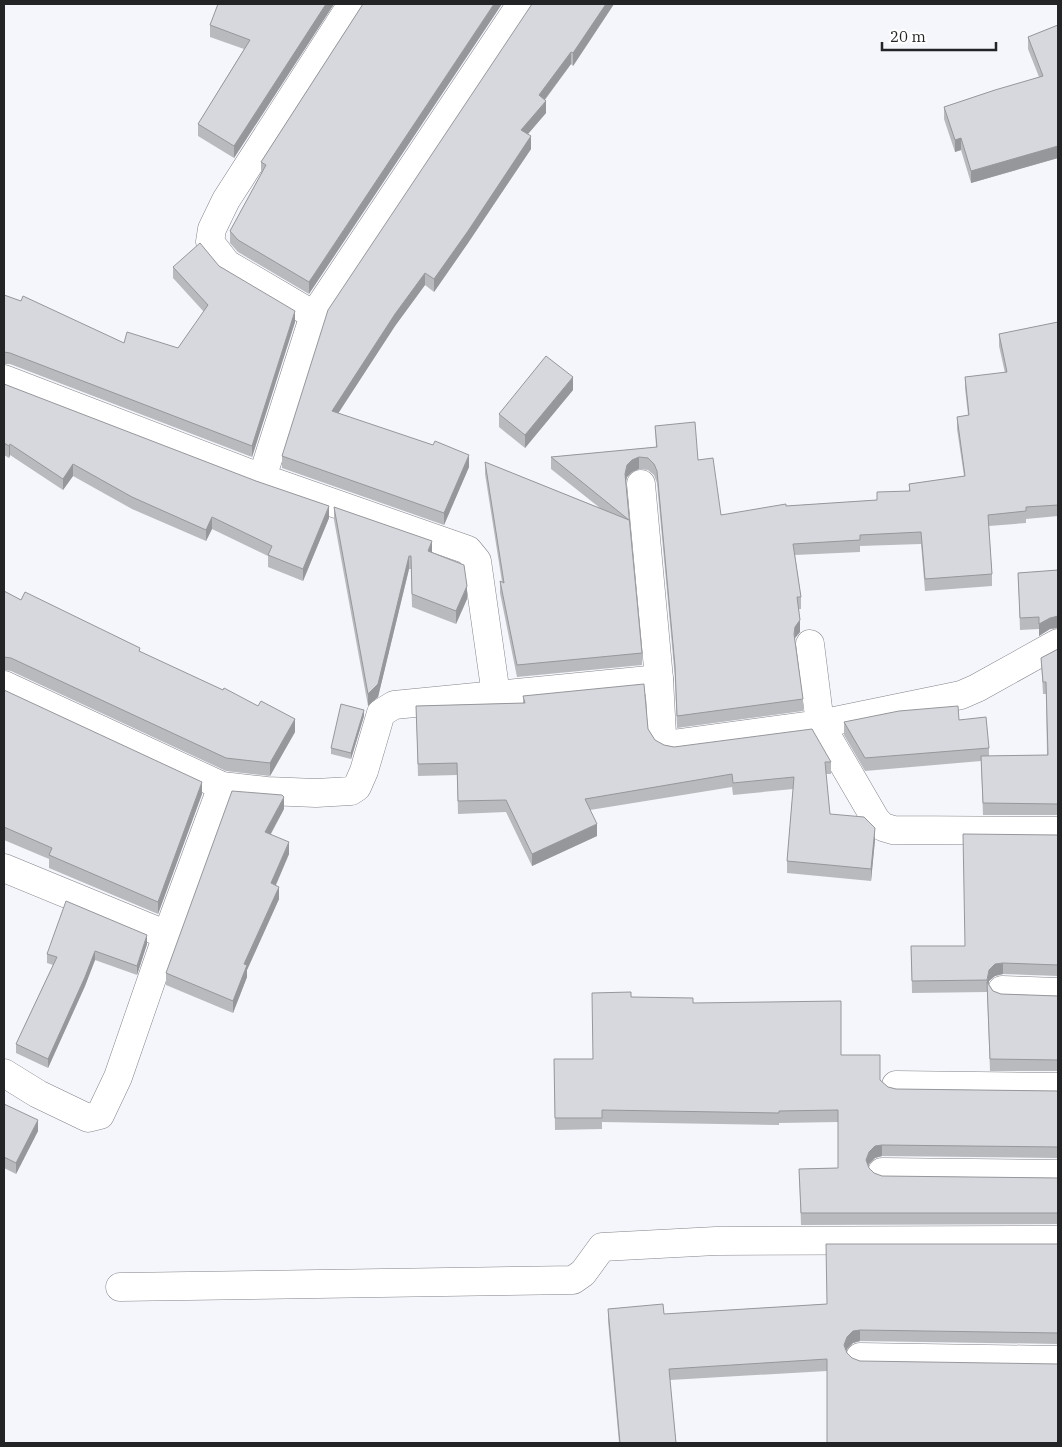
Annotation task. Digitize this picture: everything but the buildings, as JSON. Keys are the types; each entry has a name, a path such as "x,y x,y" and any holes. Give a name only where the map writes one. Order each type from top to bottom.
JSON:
{"street":[{"path":"314,315 227,264 210,242 212,229 226,200 352,4"},
{"path":"262,478 314,315 521,4"},
{"path":"4,379 262,478 468,550 477,561 496,695"},
{"path":"641,484 659,679 662,735 664,739 672,744 820,724 961,695 1058,643"},
{"path":"810,644 820,724 876,820 883,828 893,830 1058,831"},
{"path":"4,685 222,786 316,794 351,791 357,787 364,772 380,713 394,705 659,679"},
{"path":"4,1073 38,1094 88,1118 100,1115 118,1077 167,935 222,786"},
{"path":"4,868 167,935"},
{"path":"1002,990 1058,992"},
{"path":"896,1085 1058,1087"},
{"path":"882,1172 1058,1174"},
{"path":"120,1287 573,1280 583,1273 602,1247 716,1241 1058,1240"},
{"path":"860,1357 1058,1360"}]}
